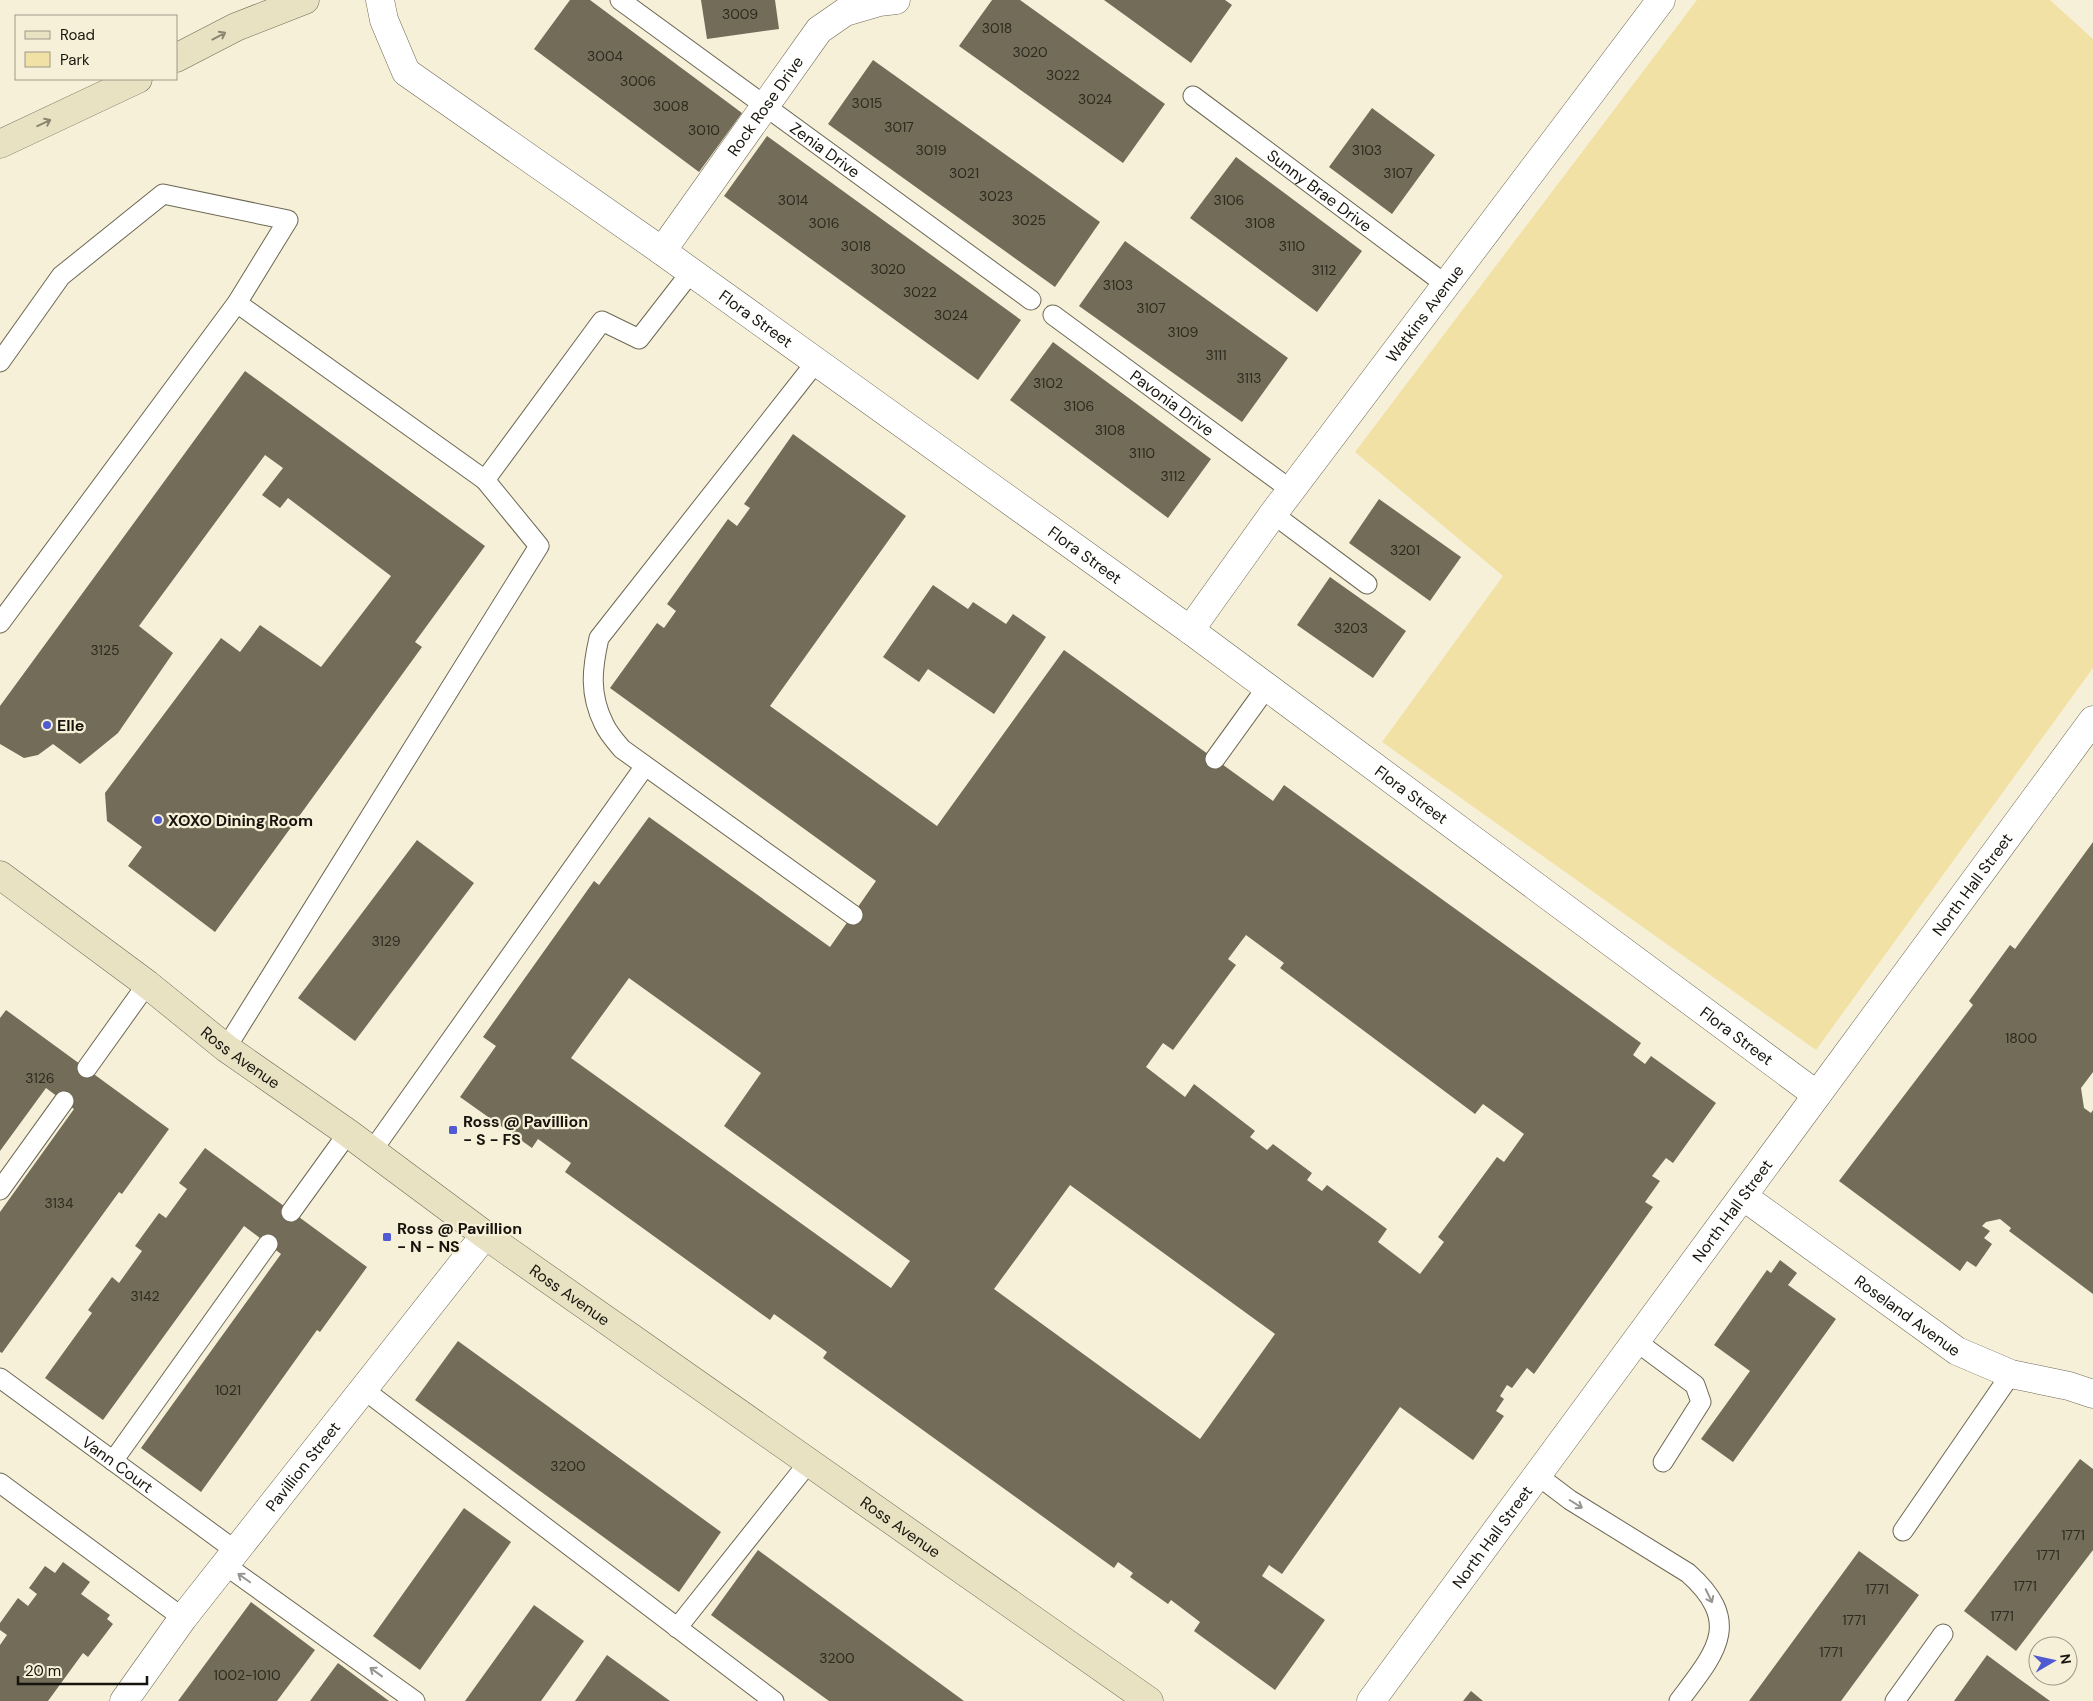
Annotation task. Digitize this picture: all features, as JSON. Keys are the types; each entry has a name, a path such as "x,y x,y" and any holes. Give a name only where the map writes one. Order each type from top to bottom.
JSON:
{"main road":[{"path":"178,57 236,27 305,0"},
{"path":"0,144 136,80"},
{"name":"Ross Avenue","path":"0,875 147,984 226,1048 348,1133 485,1235 1149,1701"}],"street":[{"name":"Flora Street","path":"380,0 384,20 406,72 662,251 1190,630 1817,1095"},
{"name":"Rock Rose Drive","path":"662,251 820,30 845,12 879,2 896,0"},
{"name":"Watkins Avenue","path":"1190,630 1273,514 1661,0"},
{"name":"North Hall Street","path":"1371,1701 1744,1197 2093,720"},
{"name":"Roseland Avenue","path":"1744,1197 1957,1351 2011,1374 2069,1386 2093,1394"},
{"name":"Pavillion Street","path":"124,1701 183,1618 485,1235"}],"lane":[{"name":"Zenia Drive","path":"620,0 1031,300"},
{"name":"Sunny Brae Drive","path":"1193,96 1445,284"},
{"path":"0,362 61,276 164,194 288,220 237,303 0,624"},
{"path":"485,480 602,320 639,339 691,272"},
{"path":"226,1048 538,546 485,480 237,303"},
{"name":"Pavonia Drive","path":"1052,315 1291,490"},
{"path":"816,362 599,638 592,667 594,697 604,725 622,749 853,915"},
{"path":"1273,514 1368,584"},
{"path":"1215,759 1268,687"},
{"path":"372,1151 645,766"},
{"path":"87,1068 147,984"},
{"path":"0,1190 64,1101"},
{"path":"291,1212 348,1133"},
{"path":"113,1461 268,1244"},
{"path":"1637,1342 1695,1385 1701,1402 1663,1462"},
{"path":"1903,1531 2011,1374"},
{"name":"Vann Court","path":"0,1378 113,1461 231,1558 415,1701"},
{"path":"363,1389 774,1701"},
{"path":"677,1628 809,1462"},
{"path":"1537,1475 1570,1500 1688,1573 1705,1588 1719,1616 1719,1640 1708,1663 1679,1701"},
{"path":"0,1483 183,1618"},
{"path":"1895,1701 1943,1634"}],"green space":[{"path":"1697,0 2050,0 2093,39 2093,668 1816,1050 1382,742 1503,576 1355,452"}],"building":[{"path":"570,0 590,0 742,113 699,172 534,49"},
{"path":"701,0 775,0 779,29 707,39"},
{"path":"992,0 1020,0 1165,104 1123,163 959,46"},
{"path":"1104,0 1225,0 1232,5 1191,63"},
{"path":"873,60 1100,222 1055,287 828,124"},
{"path":"1372,108 1435,155 1392,214 1329,167"},
{"path":"767,136 1021,320 978,380 724,196"},
{"path":"1236,157 1362,251 1317,312 1190,218"},
{"path":"1125,241 1288,358 1242,422 1079,306"},
{"path":"1053,342 1211,459 1168,518 1010,400"},
{"path":"245,371 485,546 415,642 422,647 215,932 128,866 142,847 107,821 105,793 221,638 240,652 260,625 321,667 391,576 288,498 280,508 262,495 283,468 265,455 139,626 173,653 118,733 80,764 53,744 38,755 24,758 0,744 0,706"},
{"path":"793,434 906,516 770,706 937,826 1064,650 1273,801 1284,785 1641,1043 1633,1055 1645,1064 1651,1056 1716,1103 1673,1163 1666,1158 1652,1176 1660,1181 1645,1202 1653,1207 1534,1374 1527,1368 1512,1388 1507,1385 1500,1396 1504,1399 1496,1411 1504,1416 1473,1460 1400,1407 1282,1574 1269,1565 1262,1576 1325,1620 1275,1690 1194,1631 1200,1622 1171,1600 1168,1604 1130,1577 1133,1573 1118,1562 1114,1568 823,1358 827,1352 774,1314 770,1320 565,1172 571,1163 538,1139 532,1148 460,1097 496,1046 483,1037 594,881 599,885 649,817 830,947 876,881 610,688 657,623 664,628 676,611 667,604 728,519 737,526 750,508 744,504","holes":["1246,935 1284,963 1280,968 1475,1114 1483,1104 1524,1134 1504,1162 1497,1157 1438,1237 1444,1242 1420,1274 1378,1242 1387,1229 1327,1185 1322,1191 1307,1180 1312,1173 1273,1144 1267,1150 1250,1137 1255,1131 1194,1084 1185,1097 1146,1067 1163,1043 1173,1050 1236,965 1228,959","629,978 761,1073 724,1126 910,1261 891,1288 571,1058","1070,1185 1275,1334 1200,1439 994,1289"]},
{"path":"1379,499 1461,557 1430,601 1349,543"},
{"path":"1330,577 1406,631 1373,678 1297,625"},
{"path":"933,585 968,609 973,602 1006,624 1013,614 1046,637 994,714 928,669 919,682 883,657"},
{"path":"417,840 474,883 355,1041 298,998"},
{"path":"2093,842 2093,1072 2081,1088 2084,1108 2091,1113 2093,1110 2093,1294 2009,1231 2011,1228 2000,1219 1986,1222 1982,1226 1990,1231 1984,1238 1992,1244 1976,1267 1967,1261 1960,1271 1839,1181 1973,1005 1969,1001 2010,945 2015,949"},
{"path":"6,1010 169,1129 122,1194 119,1192 2,1353 0,1352 0,1212 74,1109 46,1088 0,1151 0,1018"},
{"path":"205,1148 367,1267 320,1332 317,1330 201,1492 141,1448 281,1254 244,1226 103,1420 45,1378 92,1313 88,1310 112,1277 119,1283 142,1251 135,1246 159,1213 166,1218 187,1189 179,1183"},
{"path":"1780,1260 1797,1273 1788,1285 1836,1319 1733,1462 1701,1439 1750,1371 1714,1345 1767,1270 1771,1273"},
{"path":"458,1341 721,1532 679,1592 415,1400"},
{"path":"2080,1459 2093,1469 2093,1550 2016,1651 1964,1611"},
{"path":"464,1508 511,1542 420,1670 373,1636"},
{"path":"758,1550 964,1701 829,1701 711,1615"},
{"path":"1859,1551 1919,1595 1841,1701 1749,1701"},
{"path":"63,1562 90,1582 81,1594 110,1615 107,1619 113,1624 88,1657 83,1653 48,1701 0,1701 0,1645 7,1635 0,1630 0,1623 18,1598 28,1606 37,1594 29,1588 45,1566 55,1573"},
{"path":"251,1602 315,1650 277,1701 178,1701"},
{"path":"534,1605 584,1641 541,1701 465,1701"},
{"path":"607,1655 670,1701 575,1701"},
{"path":"1987,1655 2050,1701 1954,1701"},
{"path":"338,1663 389,1701 310,1701"},
{"path":"1471,1691 1483,1701 1463,1701"}],"place":[{"name":"Elle","path":"47,725"},
{"name":"XOXO Dining Room","path":"158,820"},
{"name":"Ross @ Pavillion - S - FS","path":"453,1130"},
{"name":"Ross @ Pavillion - N - NS","path":"387,1237"}]}
